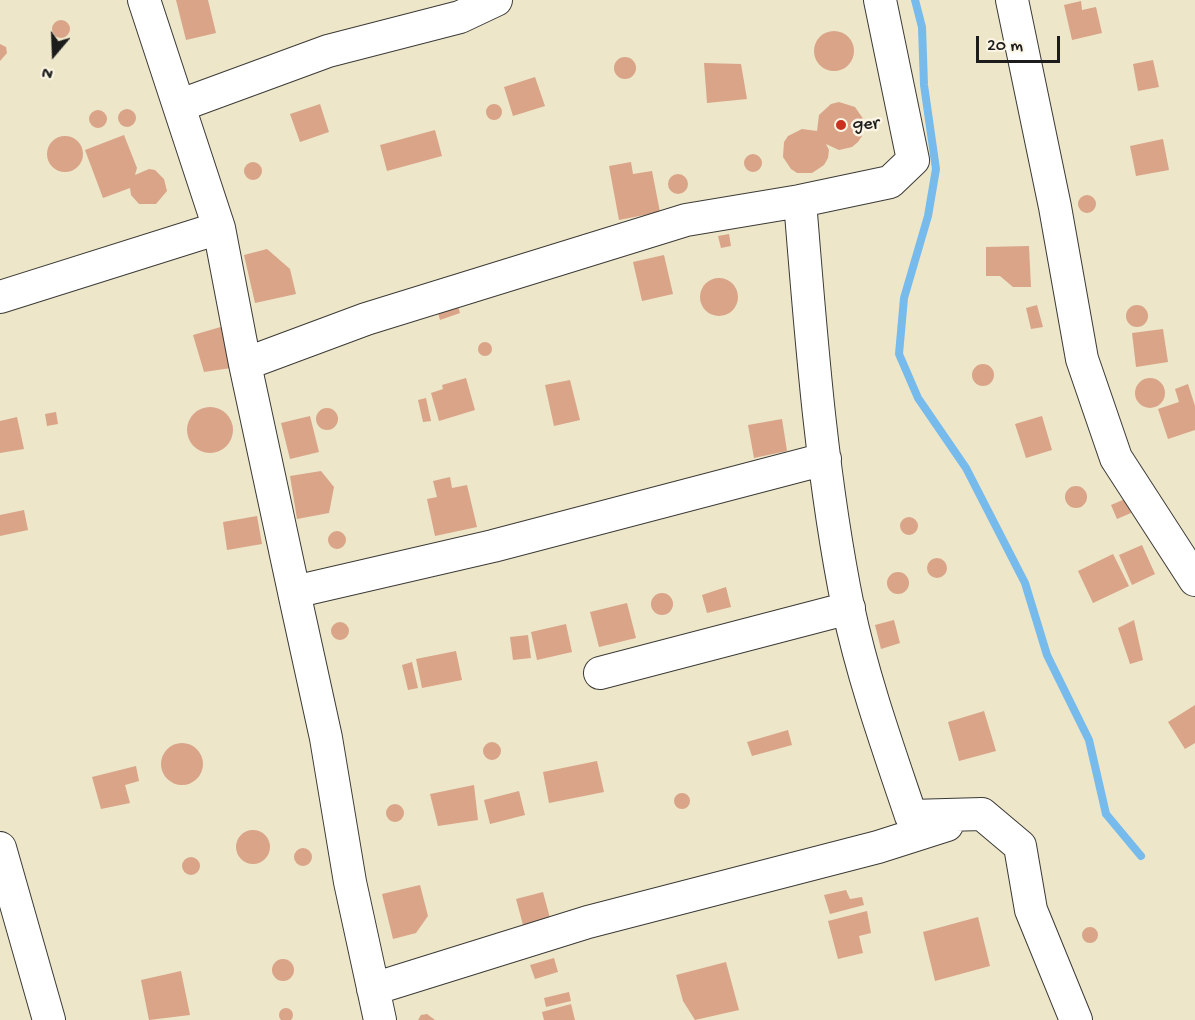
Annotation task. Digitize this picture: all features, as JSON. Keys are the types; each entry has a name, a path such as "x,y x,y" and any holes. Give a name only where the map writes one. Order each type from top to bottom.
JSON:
{"street":[{"path":"144,0 181,105 219,228 245,364 327,738 350,882 380,1020"},
{"path":"181,105 328,51 460,17 496,0"},
{"path":"245,364 366,319 686,220 800,201 890,182 913,160 880,0"},
{"path":"1012,0 1055,207 1082,359 1116,458 1195,580"},
{"path":"800,201 825,459 849,608 889,752 911,816 982,814 1020,846 1031,910 1076,1020"},
{"path":"0,297 219,228"},
{"path":"294,592 493,546 825,459"},
{"path":"600,673 849,608"},
{"path":"373,989 588,922 878,847 982,814"},
{"path":"0,848 49,1020"}],"building":[{"path":"176,0 208,0 216,33 186,40"},
{"path":"1081,1 1082,10 1096,7 1102,33 1072,40 1064,5"},
{"path":"61,20 67,23 70,29 67,35 61,38 55,35 52,29 55,23"},
{"name":"ger","path":"834,31 842,32 848,37 853,43 853,59 848,65 842,70 834,71 826,70 820,65 815,59 814,51 815,43 820,37 826,32"},
{"path":"0,44 6,47 7,53 0,61"},
{"path":"625,57 635,64 636,68 629,78 625,79 615,72 614,68 621,58"},
{"path":"1153,60 1159,87 1138,91 1133,64"},
{"path":"704,63 741,64 747,99 707,103"},
{"path":"535,77 545,106 513,116 504,87"},
{"path":"839,102 855,107 864,120 862,136 852,147 839,150 826,144 829,150 824,165 812,173 797,173 791,169 783,157 784,142 788,136 802,129 817,131 819,115 831,104"},
{"path":"320,104 329,132 300,142 290,114"},
{"path":"491,104 497,104 502,112 500,118 491,120 486,115 486,109"},
{"path":"127,109 133,112 136,118 133,124 127,127 121,124 118,118 121,112"},
{"path":"98,110 104,113 107,119 104,125 98,128 92,125 89,119 92,113"},
{"path":"435,130 442,156 387,171 380,145"},
{"path":"124,135 137,168 135,175 149,169 155,170 164,179 167,191 156,204 139,204 131,195 130,188 103,198 85,150"},
{"path":"65,136 78,141 83,154 78,167 65,172 52,167 47,154 52,141"},
{"path":"1163,139 1169,170 1136,176 1130,146"},
{"path":"753,154 759,157 762,163 759,169 753,172 747,169 744,163 747,157"},
{"path":"253,162 259,165 262,171 259,177 253,180 247,177 244,171 247,165"},
{"path":"631,162 633,174 652,171 660,212 619,220 609,166"},
{"path":"674,174 682,174 688,180 688,188 682,194 674,194 668,188 668,180"},
{"path":"1087,195 1093,198 1096,204 1093,210 1087,213 1081,210 1078,204 1081,198"},
{"path":"729,234 731,246 721,248 718,236"},
{"path":"1029,246 1031,287 1013,287 1000,276 986,276 986,247"},
{"path":"267,249 290,269 296,294 255,303 244,255"},
{"path":"664,255 673,294 642,301 633,262"},
{"path":"719,278 726,279 732,284 737,290 737,304 732,310 726,315 719,316 712,315 706,310 701,304 700,297 701,290 706,284 712,279"},
{"path":"457,303 460,313 440,320 437,309"},
{"path":"1037,305 1043,327 1031,329 1026,308"},
{"path":"1137,305 1147,312 1148,316 1141,326 1137,327 1127,320 1126,316 1133,306"},
{"path":"231,324 238,367 204,372 193,335"},
{"path":"1163,329 1168,362 1136,367 1132,333"},
{"path":"485,342 490,344 492,349 490,354 485,356 480,354 478,349 480,344"},
{"path":"983,364 993,371 994,375 987,385 983,386 973,379 972,375 979,365"},
{"path":"466,378 475,410 439,421 431,393 443,389 442,385"},
{"path":"1150,378 1161,382 1165,393 1161,404 1150,408 1139,404 1135,393 1139,382"},
{"path":"570,380 580,420 554,426 545,385"},
{"path":"1188,384 1195,406 1195,430 1168,439 1158,409 1179,402 1175,389"},
{"path":"426,398 431,421 423,422 418,400"},
{"path":"210,407 226,414 233,430 226,446 210,453 194,446 187,430 194,414"},
{"path":"327,408 337,415 338,419 331,429 327,430 317,423 316,419 323,409"},
{"path":"56,412 58,424 47,426 45,414"},
{"path":"310,416 319,452 290,459 281,423"},
{"path":"1042,416 1052,450 1026,458 1015,424"},
{"path":"17,417 24,449 0,453 0,421"},
{"path":"782,419 787,451 754,458 748,425"},
{"path":"321,471 334,487 329,513 297,519 290,476"},
{"path":"450,477 452,488 467,485 477,527 435,536 427,499 437,497 433,481"},
{"path":"1076,486 1086,493 1087,497 1080,507 1076,508 1066,501 1065,497 1072,487"},
{"path":"1125,499 1131,513 1117,519 1111,505"},
{"path":"24,510 28,530 0,536 0,515"},
{"path":"257,516 262,544 227,550 223,522"},
{"path":"909,517 915,520 918,526 915,532 909,535 903,532 900,526 903,520"},
{"path":"337,531 343,534 346,540 343,546 337,549 331,546 328,540 331,534"},
{"path":"1142,545 1155,574 1132,585 1119,555"},
{"path":"1113,554 1129,586 1093,603 1078,571"},
{"path":"933,558 941,558 947,564 947,572 941,578 933,578 927,572 927,564"},
{"path":"898,572 908,579 909,583 902,593 898,594 888,587 887,583 894,573"},
{"path":"726,587 731,607 707,613 702,595"},
{"path":"662,593 672,600 673,604 666,614 662,615 652,608 651,604 658,594"},
{"path":"627,603 636,638 599,647 590,612"},
{"path":"894,620 900,643 881,649 875,625"},
{"path":"1134,620 1143,660 1130,664 1118,628"},
{"path":"340,622 346,625 349,631 346,637 340,640 334,637 331,631 334,625"},
{"path":"566,624 572,652 537,660 531,632"},
{"path":"528,635 531,658 513,660 510,637"},
{"path":"456,651 462,680 422,688 416,659"},
{"path":"412,662 418,688 408,690 402,665"},
{"path":"1195,705 1195,743 1185,749 1168,722"},
{"path":"984,711 996,751 959,761 948,722"},
{"path":"788,730 792,745 752,756 747,742"},
{"path":"492,742 498,745 501,751 498,757 492,760 486,757 483,751 486,745"},
{"path":"182,743 190,744 197,749 202,756 202,772 197,779 190,784 182,785 174,784 167,779 162,772 161,764 162,756 167,749 174,744"},
{"path":"597,761 604,792 549,803 543,772"},
{"path":"136,766 139,781 125,785 130,803 101,809 92,777"},
{"path":"474,785 478,820 438,826 430,794"},
{"path":"519,791 525,815 490,824 484,800"},
{"path":"679,793 685,793 690,801 688,807 679,809 674,804 674,798"},
{"path":"395,804 401,807 404,813 401,819 395,822 389,819 386,813 389,807"},
{"path":"253,830 265,835 270,847 265,859 253,864 241,859 236,847 241,835"},
{"path":"303,848 309,851 312,857 309,863 303,866 297,863 294,857 297,851"},
{"path":"191,857 197,860 200,866 197,872 191,875 185,872 182,866 185,860"},
{"path":"420,885 428,916 416,933 393,939 382,894"},
{"path":"846,890 850,899 862,897 864,905 830,914 824,895"},
{"path":"543,892 550,918 523,925 516,899"},
{"path":"867,911 871,933 859,936 863,953 838,959 828,921"},
{"path":"978,917 990,966 935,981 923,932"},
{"path":"1090,927 1096,929 1098,935 1096,941 1090,943 1084,941 1082,935 1084,929"},
{"path":"554,958 558,972 535,979 530,965"},
{"path":"283,959 293,966 294,970 287,980 283,981 273,974 272,970 279,960"},
{"path":"726,962 739,1010 695,1020 683,1001 676,975"},
{"path":"181,971 190,1015 149,1020 141,980"},
{"path":"569,992 571,1001 546,1007 544,998"},
{"path":"571,1004 575,1020 544,1020 542,1012"},
{"path":"283,1008 289,1008 293,1015 289,1022 283,1022 279,1018 279,1012"},
{"path":"427,1014 435,1020 418,1020 421,1015"}],"waterway":[{"path":"915,0 922,27 924,85 936,169 928,216 904,298 899,354 918,398 966,468 1025,583 1047,655 1089,740 1106,814 1141,856"}],"place":[{"name":"ger","path":"841,125"}]}
